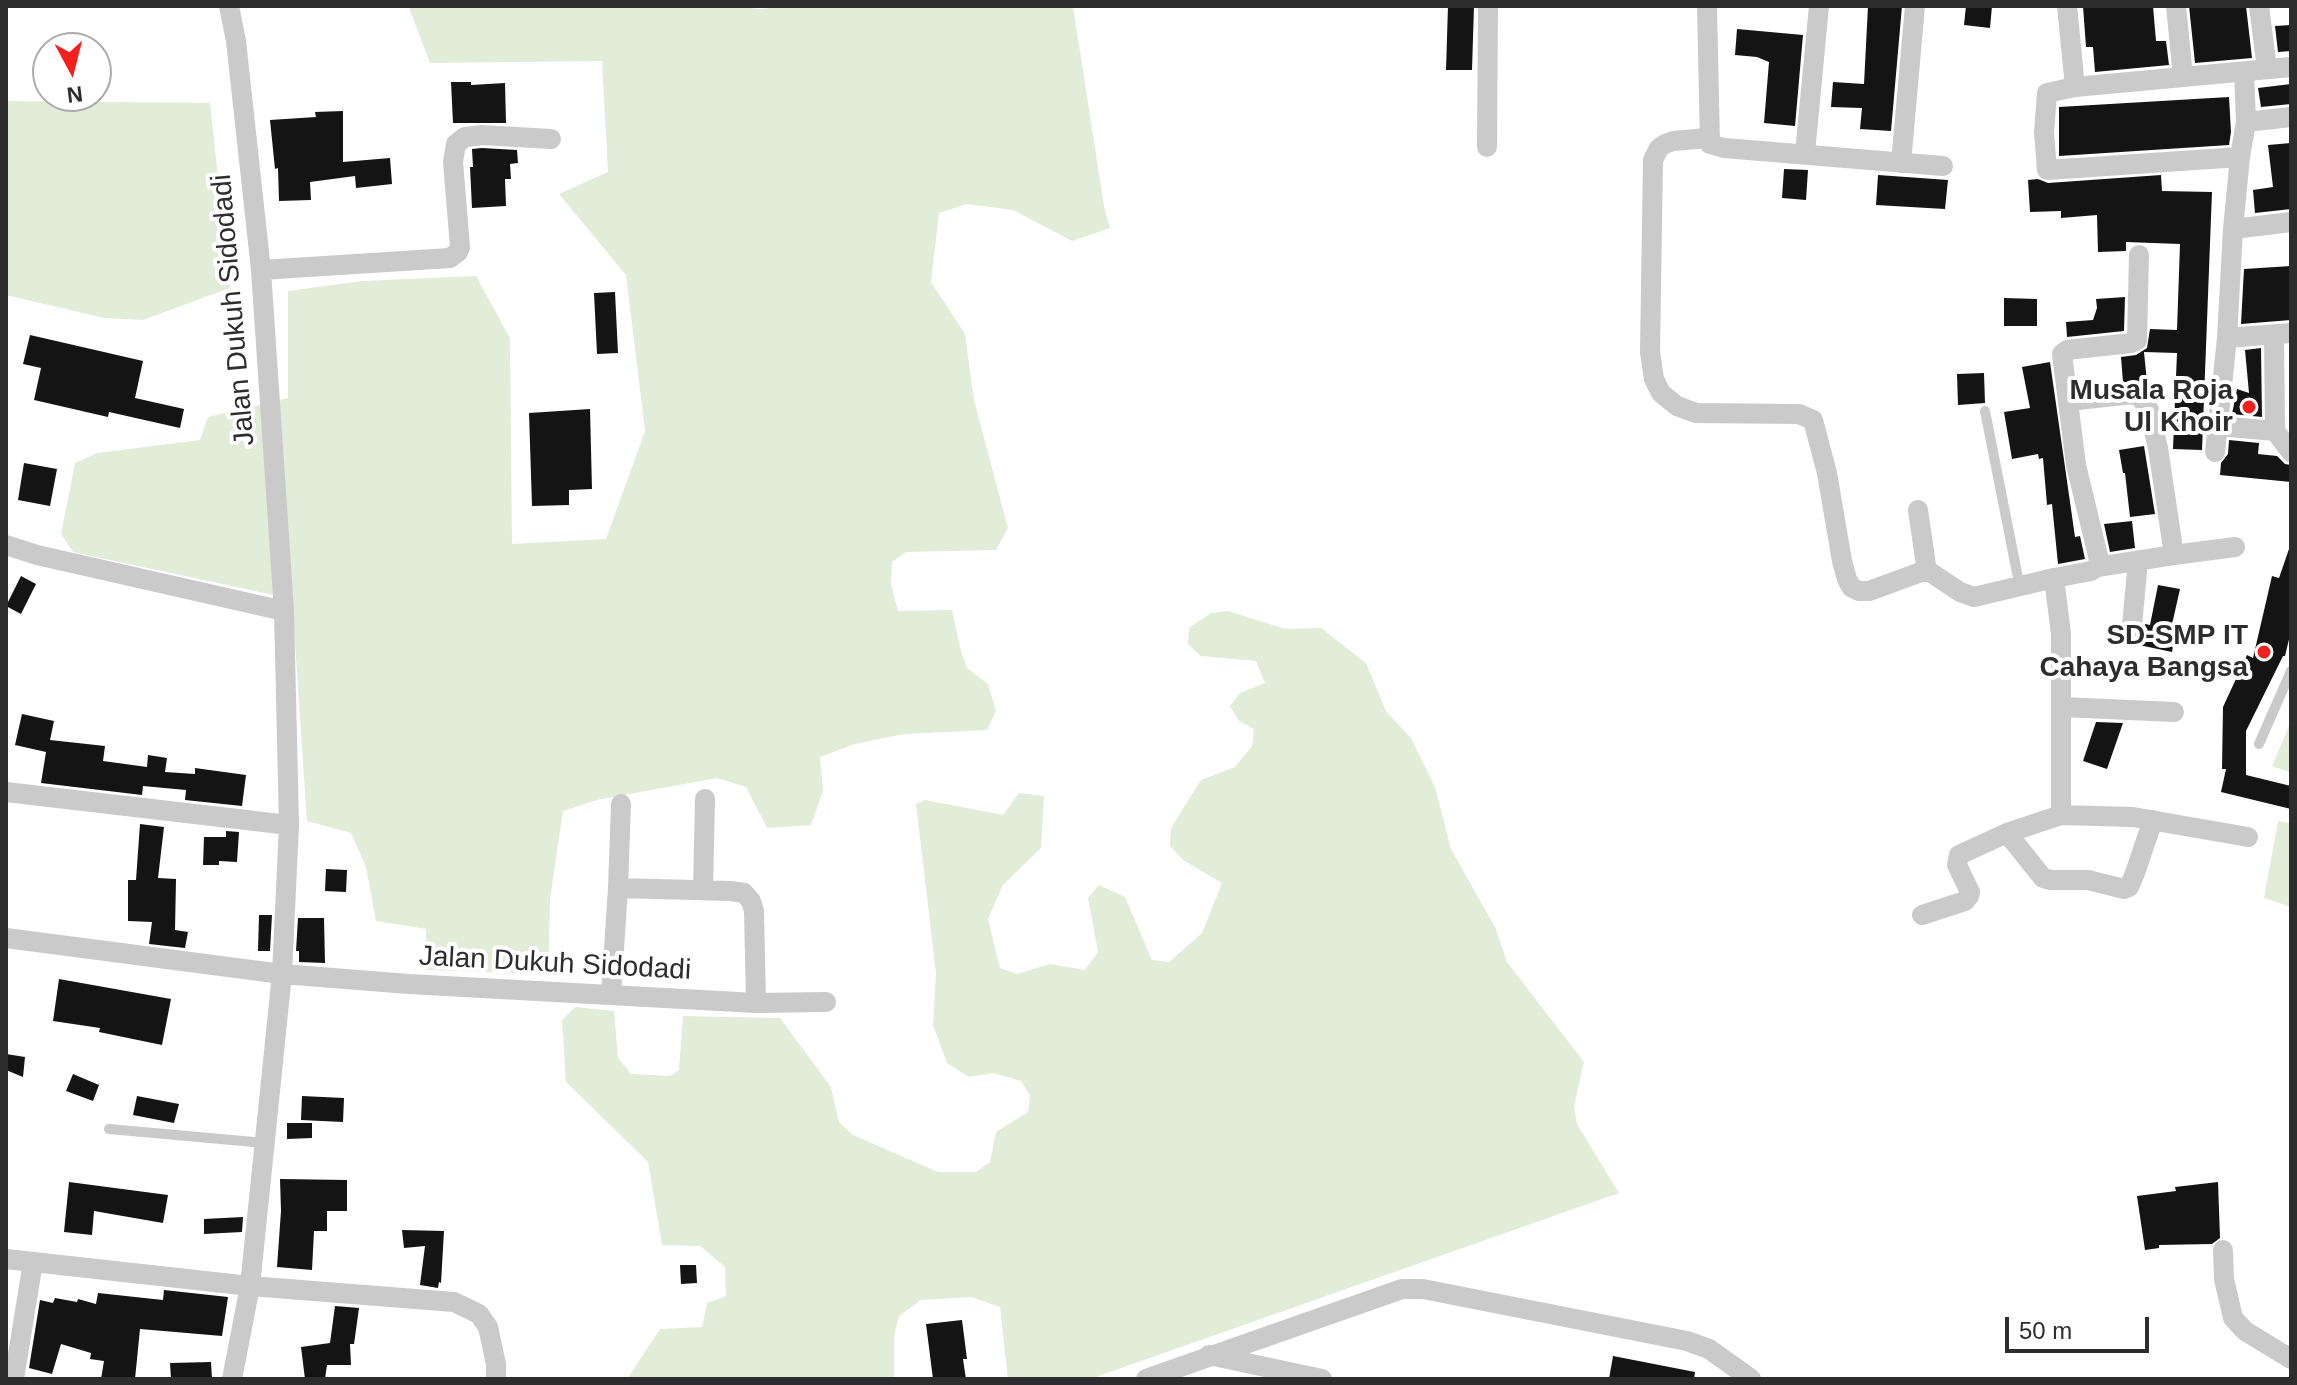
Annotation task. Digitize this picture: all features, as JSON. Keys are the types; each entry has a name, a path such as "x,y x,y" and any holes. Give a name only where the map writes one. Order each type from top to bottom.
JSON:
{"street":[{"name":"Jalan Dukuh Sidodadi","path":"229,6 236,41 261,270 284,611 289,825 282,974 265,1143 250,1286 232,1379"},
{"path":"1487,147 1488,6"},
{"path":"1707,6 1710,144 1716,148 1943,166"},
{"path":"1805,153 1819,6"},
{"path":"1901,163 1915,6"},
{"path":"2067,6 2075,87"},
{"path":"2176,6 2183,77"},
{"path":"2259,6 2267,69"},
{"path":"2240,157 2047,170 2044,133 2047,93 2075,87 2291,67"},
{"path":"2215,452 2240,157 2246,122 2244,72"},
{"path":"2246,122 2291,117"},
{"path":"261,270 450,258 460,247 453,162 456,144 465,137 482,135 551,139"},
{"path":"1708,138 1665,144 1653,160 1650,352 1654,379 1661,393 1677,406 1696,413 1773,412 1809,417 1816,425 1820,441 1842,561 1851,587 1869,591 1904,577 1927,572 1974,597 2091,571 2097,567 2235,547"},
{"path":"2233,235 2291,222"},
{"path":"2233,235 2291,235"},
{"path":"2097,567 2099,560 2074,453 2062,354 2067,350 2137,340 2139,255"},
{"path":"2227,338 2282,334 2275,431 2291,452"},
{"path":"2068,401 2129,393 2145,403 2158,448 2174,555"},
{"path":"2218,426 2275,431"},
{"path":"1918,510 1927,572"},
{"path":"6,545 37,555 284,611"},
{"path":"2131,636 2138,561"},
{"path":"2054,578 2061,634 2061,815"},
{"path":"2062,707 2174,712"},
{"path":"6,792 289,825"},
{"path":"703,890 705,799"},
{"path":"611,995 621,804"},
{"path":"1922,915 1965,901 1970,892 1957,865 1959,855 2007,833 2061,815 2153,820 2248,837"},
{"path":"2007,833 2043,878 2088,880 2124,889 2129,887 2135,873 2153,820"},
{"path":"618,888 744,893 754,911 756,1003"},
{"name":"Jalan Dukuh Sidodadi","path":"6,938 282,974 409,984 756,1003 826,1002"},
{"path":"2223,1250 2224,1279 2233,1318 2245,1331 2290,1355"},
{"path":"6,1259 250,1286 454,1302 479,1314 488,1327 496,1379"},
{"path":"14,1379 33,1262"},
{"path":"1146,1379 1402,1289 1423,1289 1687,1341 1709,1349 1751,1379"},
{"path":"1209,1355 1322,1379"}],"lane":[{"path":"1985,411 2020,588"},
{"path":"2259,744 2291,671"},
{"path":"109,1129 265,1143"}],"green space":[{"path":"728,6 761,9 791,6 1073,6 1110,228 1072,241 1013,210 967,204 939,213 931,282 965,334 974,400 1008,528 996,550 906,552 892,562 891,584 898,611 952,610 967,668 988,684 996,711 987,730 904,734 855,744 820,757 823,791 811,825 767,828 746,787 717,778 597,800 563,811 550,899 548,974 426,970 426,929 376,921 366,867 351,833 307,821 292,599 73,552 61,534 75,463 97,453 200,440 208,417 288,398 288,291 362,281 476,276 510,338 512,544 606,539 645,431 626,275 559,194 608,172 602,61 430,63 409,8"},
{"path":"6,101 32,101 32,112 112,112 112,102 210,103 230,288 143,320 104,318 6,295"},
{"path":"1228,611 1286,629 1321,628 1366,663 1386,711 1411,738 1435,787 1451,849 1496,929 1507,962 1584,1062 1574,1106 1577,1124 1619,1193 1090,1379 1008,1379 1000,1307 971,1297 921,1300 899,1316 894,1337 894,1379 627,1379 660,1329 702,1327 707,1303 726,1296 725,1267 700,1246 662,1245 648,1162 566,1082 562,1020 575,1007 614,1011 618,1058 631,1074 670,1076 679,1070 683,1016 780,1018 831,1087 839,1122 853,1135 938,1172 976,1172 990,1162 996,1132 1028,1112 1030,1096 1021,1081 993,1073 969,1077 947,1063 933,1025 936,973 916,804 925,800 1003,815 1019,793 1044,796 1041,848 1003,885 988,919 1000,968 1017,974 1050,964 1085,970 1098,952 1088,898 1099,885 1125,897 1152,960 1169,962 1202,933 1222,883 1183,860 1170,846 1171,828 1201,780 1235,767 1252,746 1254,729 1239,721 1230,706 1240,693 1265,683 1256,661 1201,656 1188,644 1189,628 1211,613"},
{"path":"2291,721 2291,773 2272,766"},
{"path":"2278,821 2291,823 2291,907 2264,898"}],"building":[{"path":"1448,6 1474,6 1472,70 1446,70"},
{"path":"1868,6 1902,6 1891,131 1860,129 1862,108 1831,107 1833,82 1864,84"},
{"path":"1966,6 1992,6 1990,28 1964,25"},
{"path":"2083,6 2153,6 2156,41 2166,41 2169,65 2095,72 2093,47 2086,47"},
{"path":"2189,6 2246,6 2252,58 2195,63"},
{"path":"2291,25 2291,51 2278,52 2275,26"},
{"path":"1737,29 1803,35 1795,126 1764,123 1769,62 1757,57 1735,55"},
{"path":"451,82 471,82 471,85 505,83 506,123 453,123"},
{"path":"2291,84 2291,104 2261,107 2258,88"},
{"path":"2229,97 2229,145 2059,156 2059,107"},
{"path":"343,111 343,162 390,158 392,184 356,188 355,176 310,182 311,200 279,201 278,168 275,169 270,120 316,117 315,112"},
{"path":"2291,143 2291,209 2255,213 2253,190 2273,187 2268,145"},
{"path":"472,149 517,150 518,163 510,164 511,179 505,179 506,206 472,208"},
{"path":"1784,169 1808,170 1806,200 1782,198"},
{"path":"1878,175 1948,180 1945,209 1876,205"},
{"path":"2161,175 2162,191 2212,192 2202,450 2173,449 2177,353 2144,352 2147,382 2123,382 2121,357 2136,355 2147,348 2150,329 2177,330 2180,244 2126,242 2126,251 2098,252 2097,215 2061,218 2061,211 2030,212 2028,180 2038,179 2048,183"},
{"path":"2291,266 2291,320 2241,324 2244,269"},
{"path":"615,292 618,353 597,354 594,293"},
{"path":"2125,297 2124,331 2067,337 2066,322 2093,320 2096,299"},
{"path":"2004,298 2037,299 2037,326 2004,326"},
{"path":"30,335 143,361 135,398 184,409 180,428 109,412 108,417 34,400 41,368 23,364"},
{"path":"2261,348 2262,417 2232,414 2237,389 2249,393 2245,350"},
{"path":"2050,362 2075,537 2080,536 2085,559 2058,564 2052,504 2047,505 2043,458 2039,459 2038,454 2012,459 2004,412 2030,408 2022,367"},
{"path":"1984,373 1985,403 1958,405 1957,374"},
{"path":"590,409 592,489 569,490 569,505 532,506 529,413"},
{"path":"2229,440 2259,443 2258,454 2277,456 2285,464 2291,465 2291,482 2220,475 2221,463 2228,454"},
{"path":"2144,446 2155,514 2130,517 2119,450"},
{"path":"24,463 57,469 50,506 18,500"},
{"path":"2132,521 2135,548 2110,552 2104,524"},
{"path":"2289,549 2291,631 2285,656 2246,731 2246,775 2291,786 2291,809 2221,792 2226,769 2222,769 2223,707 2247,655 2253,658 2272,576 2279,578"},
{"path":"21,576 36,584 21,614 6,606"},
{"path":"2158,585 2180,589 2171,629 2176,630 2172,652 2139,645 2144,638 2145,624 2150,625"},
{"path":"22,714 54,721 50,740 105,746 103,761 147,767 148,755 167,758 165,772 195,774 195,768 246,775 242,806 185,800 186,790 143,786 142,795 41,783 46,752 15,745"},
{"path":"2096,722 2123,723 2107,769 2083,761"},
{"path":"140,824 164,827 158,878 176,879 175,930 188,932 185,948 149,944 152,922 128,921 128,880 136,880"},
{"path":"226,831 239,832 237,862 219,861 219,865 203,865 204,837 226,837"},
{"path":"326,869 347,870 346,892 325,891"},
{"path":"259,915 272,915 270,951 258,951"},
{"path":"298,918 324,918 325,963 299,962 299,951 296,951"},
{"path":"59,979 171,999 162,1045 99,1032 100,1028 53,1021"},
{"path":"6,1054 25,1057 23,1077 6,1070"},
{"path":"73,1074 99,1085 93,1101 66,1091"},
{"path":"137,1096 179,1104 174,1123 133,1115"},
{"path":"302,1096 344,1098 343,1122 301,1120"},
{"path":"287,1123 312,1123 312,1138 287,1139"},
{"path":"280,1179 347,1180 347,1211 327,1211 327,1231 314,1231 312,1270 277,1267"},
{"path":"69,1182 168,1195 163,1223 94,1211 92,1235 64,1232"},
{"path":"2218,1182 2220,1238 2212,1244 2159,1245 2159,1248 2145,1250 2137,1196"},
{"path":"243,1217 242,1232 204,1234 204,1219"},
{"path":"402,1230 444,1231 441,1283 438,1288 420,1285 425,1246 404,1248"},
{"path":"680,1265 696,1265 697,1283 681,1284"},
{"path":"164,1290 228,1297 222,1336 140,1329 135,1379 101,1379 104,1361 90,1359 91,1353 61,1344 52,1374 29,1368 40,1300 53,1303 55,1298 77,1302 78,1299 96,1304 98,1293 163,1300"},
{"path":"335,1306 359,1308 354,1344 350,1344 351,1365 327,1365 325,1379 305,1379 301,1347 330,1343"},
{"path":"962,1320 966,1379 933,1379 926,1324"},
{"path":"1613,1356 1695,1372 1694,1379 1609,1379"},
{"path":"211,1362 212,1379 171,1379 170,1363"}],"place":[{"name":"Musala Roja Ul Khoir","path":"2249,407"},
{"name":"SD-SMP IT Cahaya Bangsa","path":"2264,652"}]}
